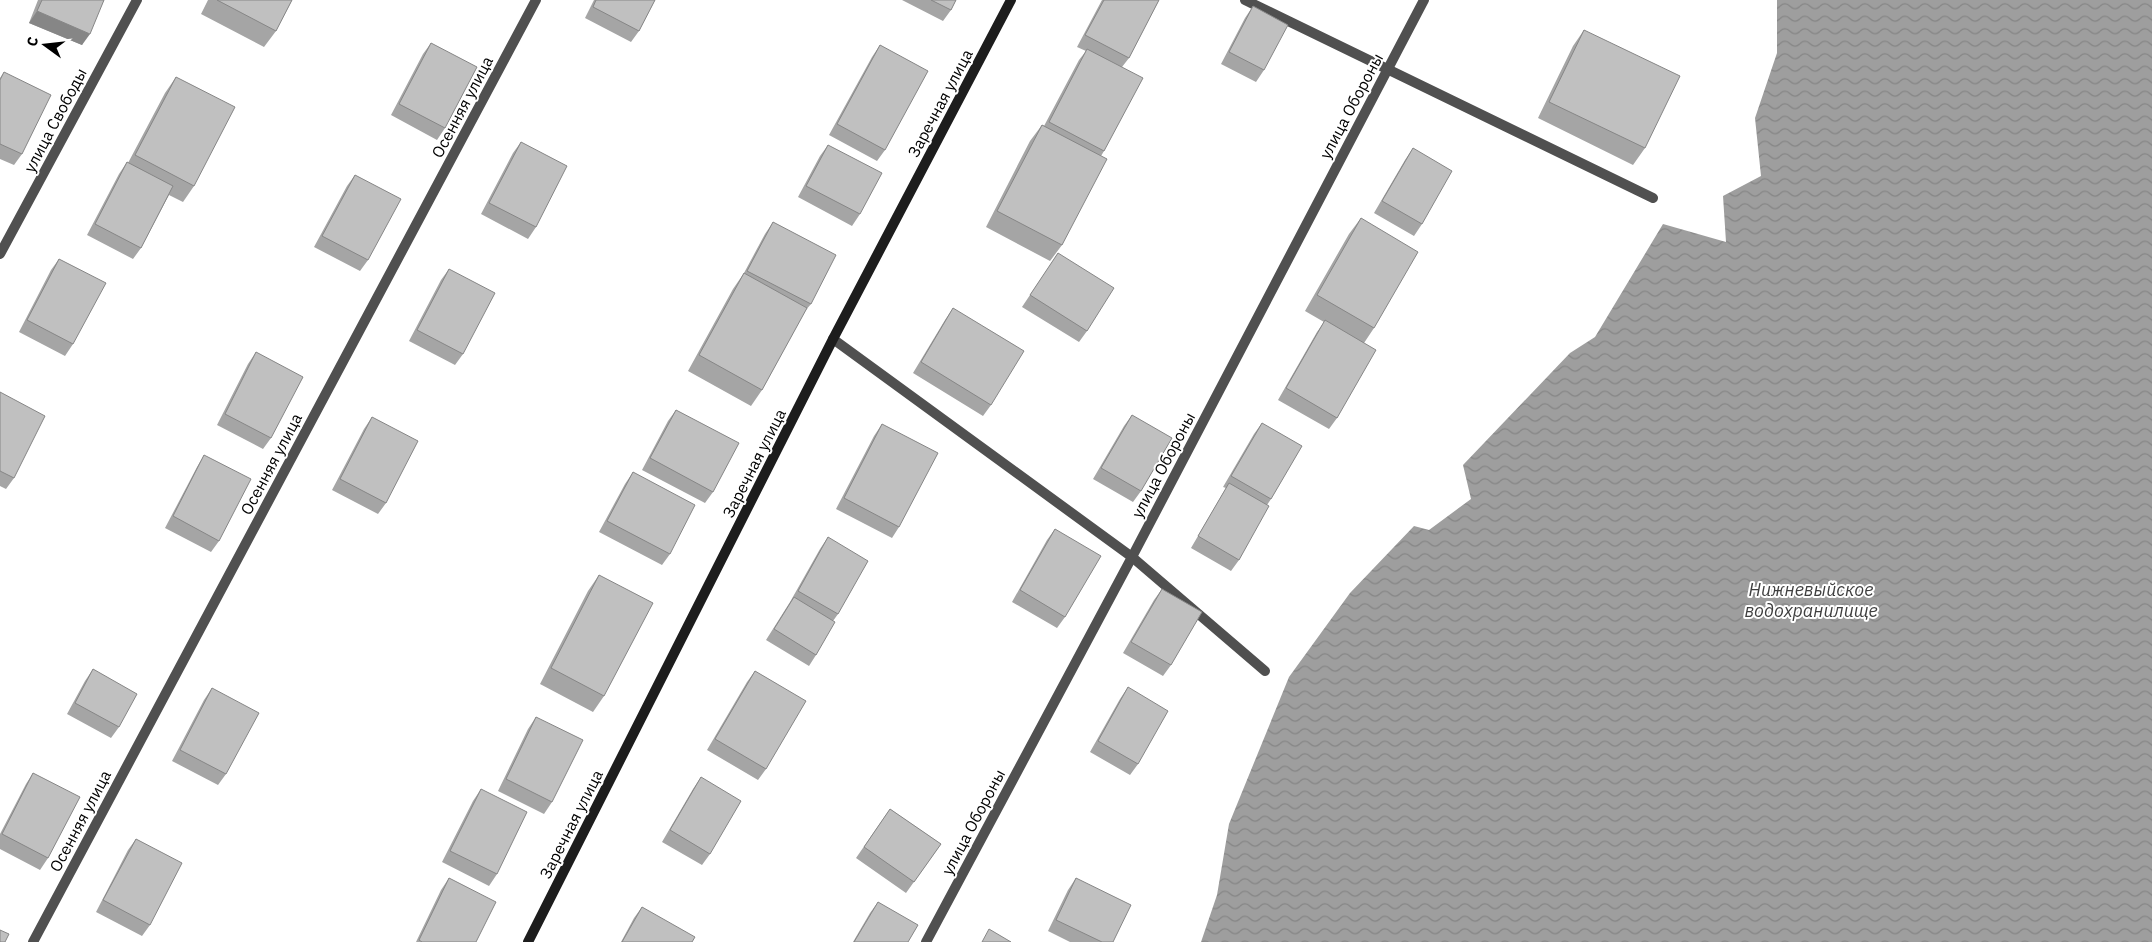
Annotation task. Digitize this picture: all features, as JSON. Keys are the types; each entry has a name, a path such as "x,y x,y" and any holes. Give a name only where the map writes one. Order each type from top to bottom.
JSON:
{"street":[{"name":"улица Свободы","path":"0,254 137,0"},
{"name":"Осенняя улица","path":"33,942 536,0"},
{"name":"Заречная улица","path":"528,942 833,339 1010,0"},
{"path":"1245,0 1653,198"},
{"name":"улица Обороны","path":"926,942 1132,557 1424,0"},
{"path":"833,339 1132,557 1265,671"}],"water":[{"name":"Нижневыйское водохранилище","path":"1777,0 2152,0 2152,942 1201,942 1217,895 1229,824 1289,677 1350,593 1414,526 1429,530 1471,499 1463,465 1570,353 1595,337 1663,224 1726,242 1723,196 1761,176 1755,118 1777,53"}],"building":[{"path":"42,0 104,0 90,34 37,11"},
{"path":"217,0 292,0 276,31"},
{"path":"596,0 655,0 639,31 593,7"},
{"path":"931,0 956,0 951,10"},
{"path":"1104,0 1159,0 1129,58 1085,35"},
{"path":"1253,6 1288,25 1264,70 1229,52"},
{"path":"1584,30 1680,76 1645,148 1549,102"},
{"path":"431,43 477,67 445,128 399,104"},
{"path":"880,45 928,71 885,150 837,124"},
{"path":"1087,49 1143,78 1104,151 1049,122"},
{"path":"4,72 51,95 22,154 0,144 0,80"},
{"path":"176,77 235,107 194,186 135,155"},
{"path":"1042,125 1107,159 1062,245 997,211"},
{"path":"521,142 567,166 536,227 489,203"},
{"path":"828,145 882,173 860,214 806,186"},
{"path":"1413,148 1452,171 1422,224 1382,201"},
{"path":"127,162 173,186 141,248 95,224"},
{"path":"355,175 401,199 368,260 322,236"},
{"path":"1361,218 1418,252 1374,328 1317,295"},
{"path":"773,222 836,255 811,304 747,271"},
{"path":"1058,253 1114,288 1087,331 1030,295"},
{"path":"59,259 106,283 73,344 27,320"},
{"path":"449,269 495,293 463,354 417,330"},
{"path":"744,273 807,308 762,390 699,355"},
{"path":"953,308 1024,351 991,405 921,362"},
{"path":"1325,320 1376,350 1337,418 1286,388"},
{"path":"256,352 303,377 271,438 225,414"},
{"path":"0,392 45,416 14,478 0,471"},
{"path":"676,410 739,443 713,492 650,458"},
{"path":"1132,415 1172,438 1141,491 1101,468"},
{"path":"372,417 418,441 386,503 340,479"},
{"path":"1262,423 1302,446 1271,499 1231,476"},
{"path":"882,424 938,453 899,527 844,498"},
{"path":"204,455 251,479 219,541 173,516"},
{"path":"633,472 695,505 670,554 607,521"},
{"path":"1229,483 1269,506 1239,560 1198,536"},
{"path":"1055,529 1101,556 1065,617 1020,590"},
{"path":"828,537 868,561 838,614 798,591"},
{"path":"599,575 653,603 604,696 551,668"},
{"path":"1162,589 1202,612 1171,665 1131,642"},
{"path":"794,597 835,622 816,655 774,629"},
{"path":"93,669 137,694 119,727 75,703"},
{"path":"755,671 806,701 766,769 715,739"},
{"path":"1128,687 1168,711 1138,764 1098,741"},
{"path":"212,688 259,713 226,774 180,750"},
{"path":"536,717 583,740 552,802 506,779"},
{"path":"33,773 80,797 48,858 2,834"},
{"path":"701,777 741,801 710,854 670,830"},
{"path":"481,789 527,812 497,874 450,851"},
{"path":"890,809 941,844 914,882 864,847"},
{"path":"136,839 182,863 150,925 103,900"},
{"path":"449,878 496,902 476,942 422,942 419,940"},
{"path":"1076,878 1131,905 1113,942 1102,942 1056,920"},
{"path":"878,902 918,925 908,942 854,942"},
{"path":"642,907 695,937 692,942 622,942"},
{"path":"989,929 1011,942 982,942"},
{"path":"0,930 9,934 5,942 0,942"}]}
